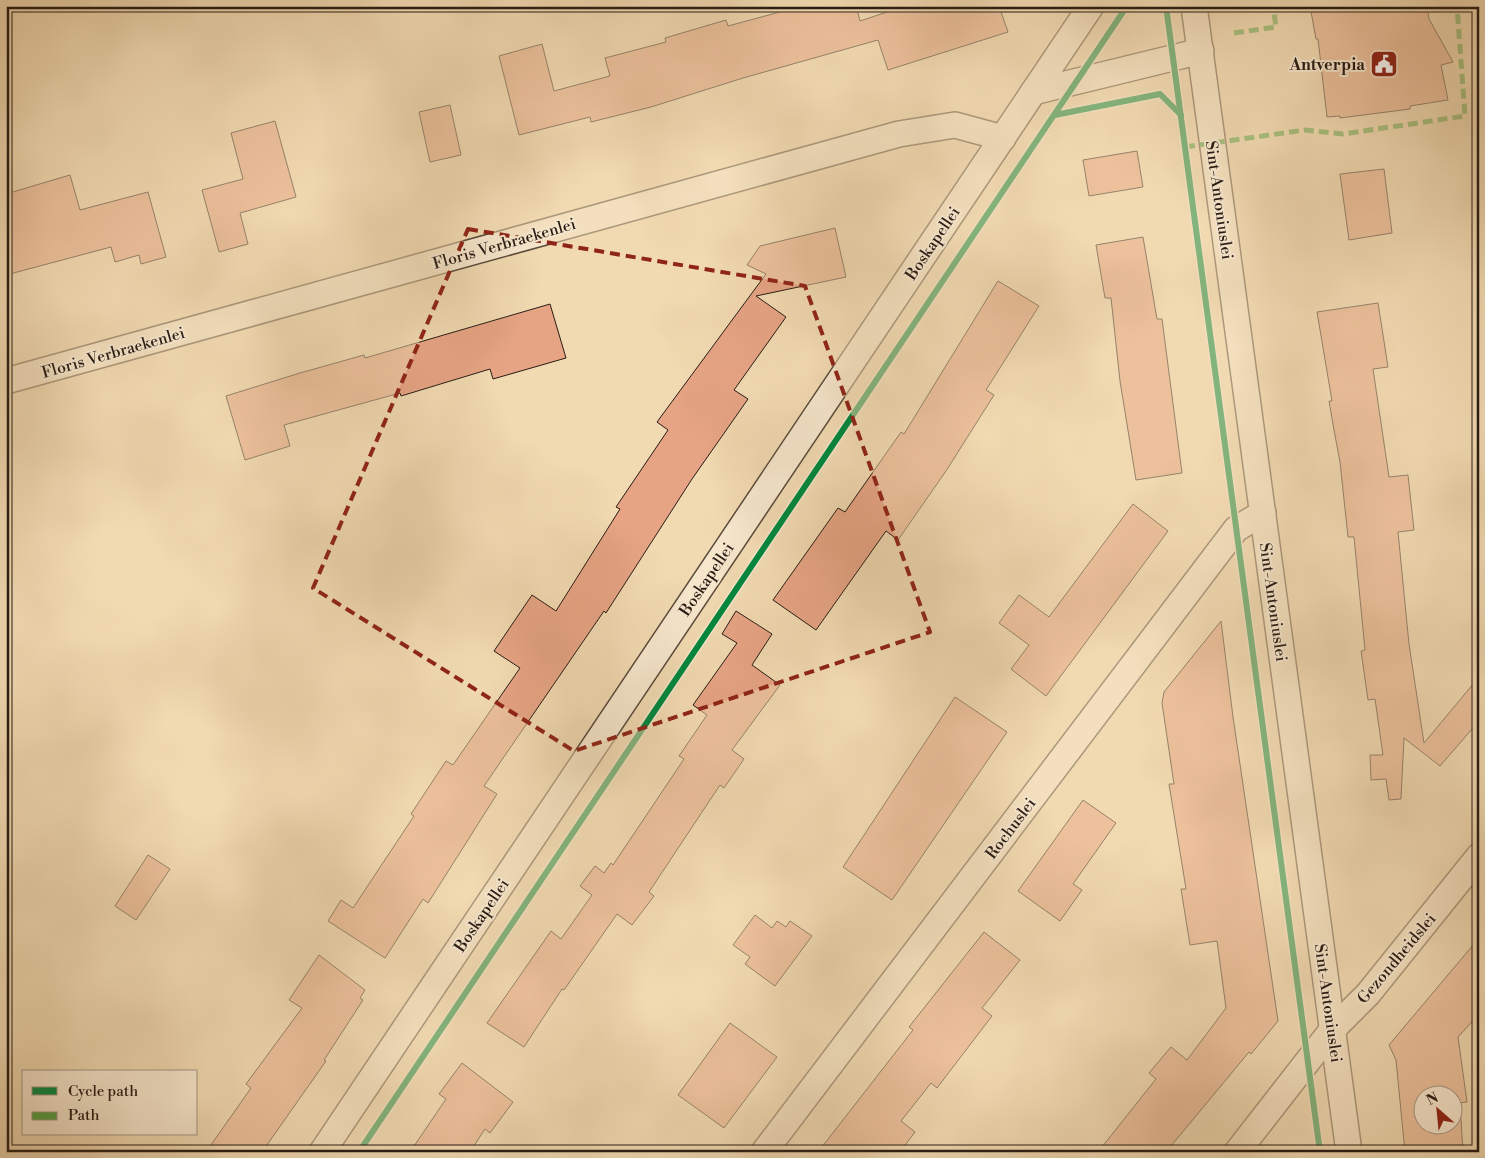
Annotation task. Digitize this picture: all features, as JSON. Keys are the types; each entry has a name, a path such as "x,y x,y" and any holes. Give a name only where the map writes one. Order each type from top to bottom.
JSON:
{"street":[{"name":"Boskapellei","path":"322,1152 1091,6"},
{"name":"Sint-Antoniuslei","path":"1194,6 1349,1152"},
{"path":"1033,92 1200,51"},
{"name":"Floris Verbraekenlei","path":"6,381 899,134 955,125 1003,138"},
{"name":"Rochuslei","path":"764,1152 1236,529 1263,513"},
{"name":"Gezondheidslei","path":"1237,1152 1332,1030 1368,994 1479,856"}],"highlighted area":[{"path":"468,229 805,286 930,632 574,751 313,588"}],"building":[{"path":"802,6 856,6 860,21 905,6 999,6 1008,32 888,70 878,40 743,78 651,107 591,122 590,117 519,135 499,56 542,44 554,91 610,76 605,58 666,42 665,38 726,20 728,26"},
{"name":"Antverpia","path":"1310,6 1427,6 1429,19 1453,62 1441,65 1448,100 1410,106 1410,109 1340,118 1340,116 1327,117 1318,39 1316,39"},
{"path":"450,105 461,155 430,162 419,112"},
{"path":"275,121 296,197 240,213 248,244 219,252 202,190 243,179 231,133"},
{"path":"1137,151 1143,187 1089,196 1083,160"},
{"path":"1384,169 1392,233 1349,240 1340,174"},
{"path":"70,175 80,210 148,192 166,257 141,264 139,255 115,262 111,247 6,275 6,194"},
{"path":"835,228 846,277 756,296 786,317 734,390 748,399 692,479 606,613 604,611 484,786 497,794 428,903 423,899 385,958 328,921 341,900 353,908 414,816 411,814 446,761 453,765 520,668 494,651 532,595 556,611 620,509 616,507 668,430 657,422 766,274 747,265 760,246"},
{"path":"1143,237 1157,319 1162,319 1182,473 1136,480 1120,381 1111,298 1105,298 1096,245"},
{"path":"998,281 1039,306 986,390 994,395 946,471 898,540 886,531 816,630 773,600 838,508 845,512 901,432 904,434"},
{"path":"1378,303 1388,367 1373,369 1389,477 1408,475 1414,530 1398,532 1409,644 1424,743 1479,677 1479,721 1440,766 1404,738 1401,799 1389,800 1386,779 1371,780 1370,755 1383,755 1375,699 1368,700 1361,651 1365,650 1354,537 1348,537 1340,462 1329,401 1332,401 1317,312"},
{"path":"550,304 566,358 493,379 490,369 401,396 400,393 284,425 290,446 245,460 226,396 300,373 364,355 365,358"},
{"path":"1133,504 1168,531 1046,696 1011,669 1029,645 999,623 1019,595 1049,617"},
{"path":"736,611 772,634 752,665 780,685 732,750 744,759 724,788 720,785 649,892 654,896 632,925 617,914 564,990 562,989 524,1047 487,1023 551,931 561,939 592,895 580,886 595,866 604,873 611,863 613,865 684,759 679,756 707,715 693,705 737,643 722,634"},
{"path":"1221,621 1233,717 1278,1021 1251,1054 1249,1052 1166,1152 1098,1152 1156,1079 1149,1073 1171,1047 1187,1060 1226,1008 1217,941 1190,945 1181,889 1186,889 1169,784 1174,784 1162,703 1164,692"},
{"path":"955,697 1007,732 892,900 843,867"},
{"path":"1083,800 1116,823 1073,884 1082,890 1060,921 1018,891"},
{"path":"148,855 170,869 136,920 115,906"},
{"path":"755,915 772,928 777,921 786,927 790,921 812,936 775,986 745,964 750,957 733,945"},
{"path":"984,932 1020,960 982,1008 992,1016 937,1088 931,1083 901,1121 915,1132 900,1152 818,1152 913,1030 909,1027"},
{"path":"1479,938 1479,1014 1458,1037 1467,1102 1462,1103 1462,1086 1412,1086 1412,1136 1462,1136 1463,1152 1405,1152 1396,1060 1389,1045"},
{"path":"319,955 365,990 360,998 363,1000 324,1060 326,1061 262,1152 206,1152 251,1088 246,1084 302,1008 289,1000"},
{"path":"730,1023 777,1057 724,1128 678,1095"},
{"path":"462,1063 513,1102 490,1133 485,1129 470,1152 410,1152 446,1099 439,1094"}],"marked path":[{"path":"1234,33 1276,27 1273,6"},
{"path":"1185,147 1305,130 1343,134 1465,116 1457,6"}],"cycle path":[{"path":"359,1152 1127,6"},
{"path":"1166,6 1320,1152"},
{"path":"1055,115 1160,94 1181,115"}],"place":[{"name":"Antverpia","path":"1384,64"}]}
